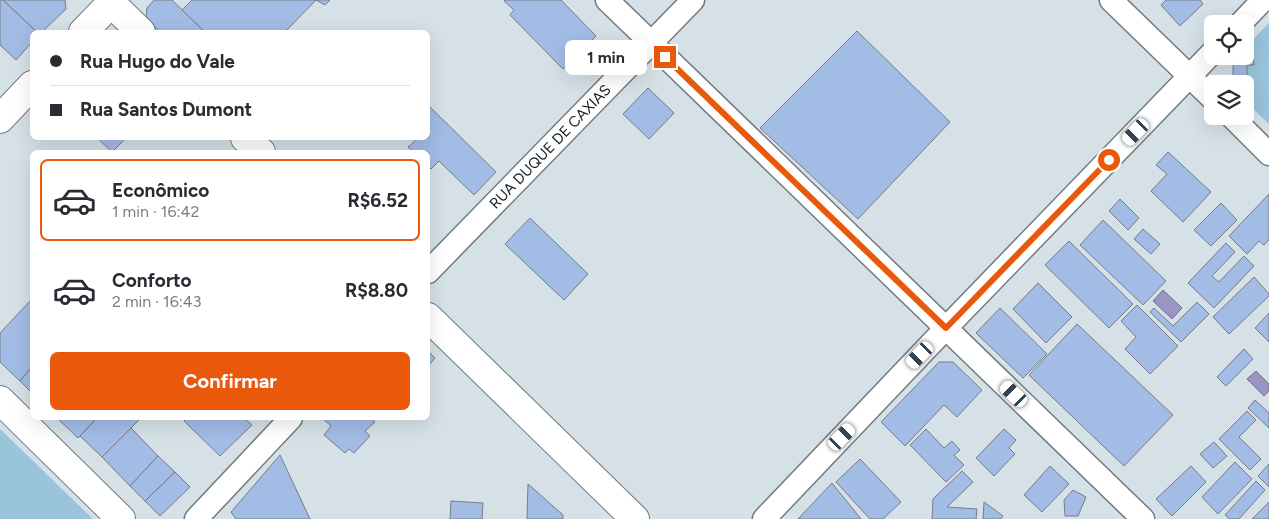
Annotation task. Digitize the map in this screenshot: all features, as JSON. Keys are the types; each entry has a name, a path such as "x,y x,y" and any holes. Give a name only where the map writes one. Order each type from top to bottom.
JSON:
{"street":[{"path":"607,0 1143,519"},
{"name":"RUA DUQUE DE CAXIAS","path":"430,270 693,0"},
{"path":"1111,0 1204,90"},
{"path":"1249,15 1263,0"},
{"path":"85,30 114,3 139,30"},
{"path":"764,519 1204,61"},
{"path":"0,119 30,87"},
{"path":"1240,125 1269,154"},
{"path":"247,140 259,150"},
{"path":"430,319 635,519"},
{"path":"0,400 121,519"},
{"path":"196,519 289,420"}],"shaded area":[{"path":"1269,23 1269,124 1254,110 1254,75 1233,75 1233,65 1254,65 1254,39"},
{"path":"1163,290 1182,308 1172,319 1153,301"},
{"path":"1256,371 1269,384 1269,391 1264,396 1247,379"},
{"path":"0,429 93,519 0,519"}],"building":[{"path":"0,0 3,0 35,30 30,30 30,44 16,60 0,45"},
{"path":"3,0 65,0 66,9 44,30 35,30"},
{"path":"154,0 172,0 203,30 158,30 146,18 147,8"},
{"path":"192,0 316,0 287,30 203,30 182,10"},
{"path":"316,0 330,0 325,5"},
{"path":"505,0 561,0 596,36 563,69 510,15 514,10"},
{"path":"1166,0 1200,0 1203,4 1180,26 1161,5"},
{"path":"857,31 950,122 858,219 760,128"},
{"path":"1233,65 1247,65 1247,75 1233,75"},
{"path":"648,88 674,113 649,139 623,114"},
{"path":"430,107 496,172 474,195 439,161 430,168 430,150 412,150 408,147 416,140 430,140"},
{"path":"99,140 124,140 114,150 110,150"},
{"path":"1168,152 1211,192 1183,222 1151,191 1167,174 1156,165"},
{"path":"1269,194 1269,240 1264,245 1259,241 1247,254 1229,236"},
{"path":"1120,199 1139,218 1128,230 1109,211"},
{"path":"1221,203 1237,220 1211,246 1194,230"},
{"path":"530,218 588,274 564,300 505,244"},
{"path":"1103,220 1166,281 1143,305 1080,245"},
{"path":"1143,229 1160,244 1151,254 1134,239"},
{"path":"1069,241 1133,304 1109,328 1045,265"},
{"path":"1226,243 1235,252 1212,276 1219,282 1244,256 1254,266 1214,308 1188,283"},
{"path":"1254,277 1269,296 1229,334 1213,317"},
{"path":"1038,283 1072,317 1046,343 1013,309"},
{"path":"30,301 30,369 20,381 0,362 0,333"},
{"path":"1197,302 1209,314 1181,342 1150,312 1154,308 1173,326"},
{"path":"1137,305 1178,346 1150,374 1125,349 1136,337 1121,321"},
{"path":"1000,308 1047,354 1023,378 976,333"},
{"path":"1269,313 1269,342 1255,328"},
{"path":"1077,324 1173,415 1124,466 1029,375"},
{"path":"1244,349 1253,359 1226,386 1217,377"},
{"path":"430,353 435,358 430,364"},
{"path":"939,362 953,362 982,390 957,417 944,405 905,446 881,422"},
{"path":"30,369 30,391 20,381"},
{"path":"1255,400 1269,413 1269,428 1248,408"},
{"path":"1247,411 1256,420 1239,437 1261,459 1250,470 1219,439"},
{"path":"59,420 95,420 78,438"},
{"path":"95,420 139,420 102,457 80,436"},
{"path":"246,420 252,425 220,456 184,421"},
{"path":"324,420 372,420 375,422 365,431 370,436 354,453 349,449 345,453 324,435 331,426"},
{"path":"131,428 158,456 130,486 102,457"},
{"path":"926,429 944,448 952,441 960,450 954,455 964,465 946,482 910,445"},
{"path":"1004,429 1016,440 1009,448 1015,454 994,476 976,458"},
{"path":"1214,442 1227,456 1213,468 1200,454"},
{"path":"280,455 310,519 236,519 231,512"},
{"path":"158,456 175,472 145,501 130,486"},
{"path":"860,459 901,502 883,519 870,519 836,482"},
{"path":"1235,462 1252,479 1218,514 1202,497"},
{"path":"1269,464 1269,487 1258,476"},
{"path":"1050,466 1069,484 1042,512 1024,495"},
{"path":"1191,466 1206,482 1172,516 1156,499"},
{"path":"962,471 973,482 947,507 977,509 976,519 932,519 933,499"},
{"path":"175,472 190,487 160,516 145,501"},
{"path":"1256,481 1265,490 1239,519 1230,519 1225,515"},
{"path":"832,483 861,519 798,519"},
{"path":"528,484 563,515 563,519 527,519"},
{"path":"1073,490 1086,497 1078,516 1065,516 1064,500"},
{"path":"451,501 483,503 482,519 450,519"},
{"path":"984,502 1003,516 1001,519 983,519"},
{"path":"1269,502 1269,519 1252,519"}],"route":[{"path":"665,57 946,328 1109,160"}]}
